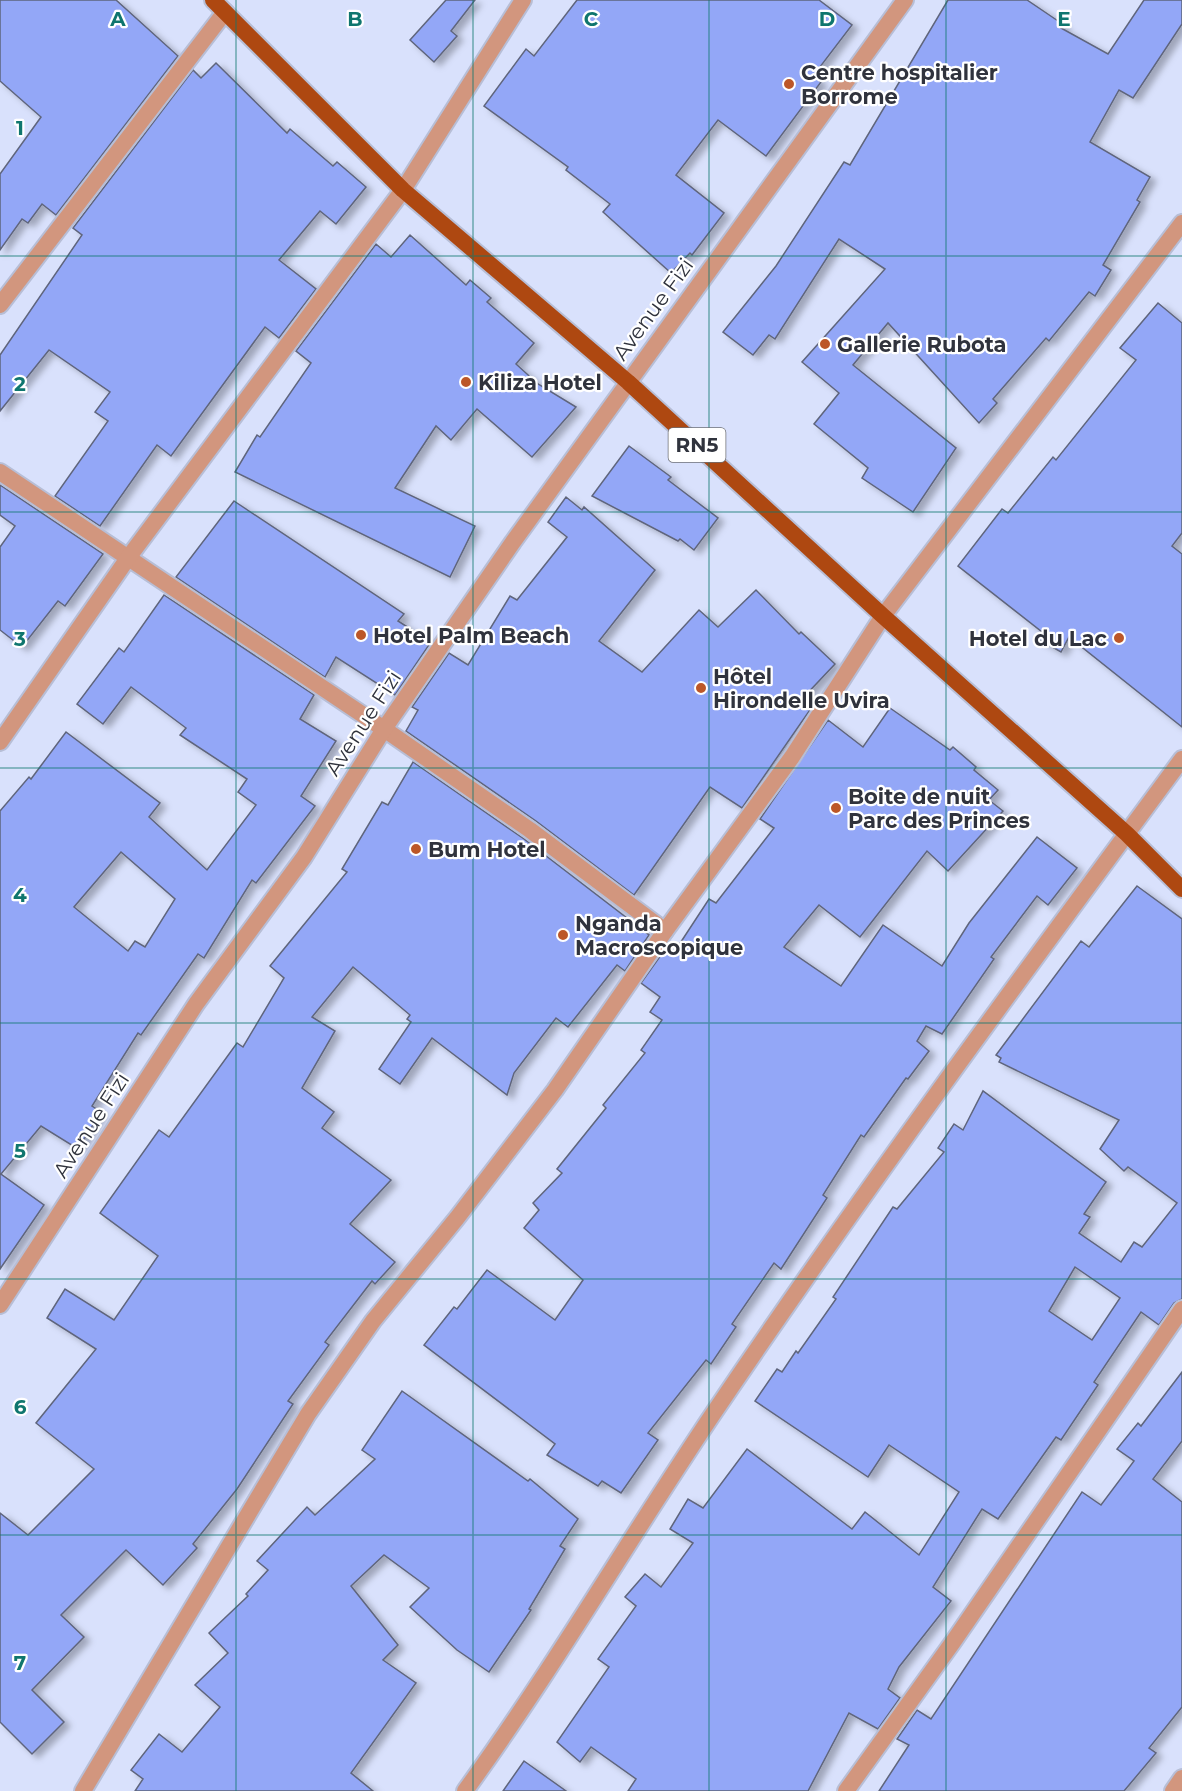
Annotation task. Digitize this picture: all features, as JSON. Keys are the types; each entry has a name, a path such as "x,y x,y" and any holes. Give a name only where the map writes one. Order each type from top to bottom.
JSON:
{"highway":[{"name":"RN5","path":"213,0 403,190 628,382 883,616 1127,834 1182,889"}],"street":[{"path":"0,742 128,558 403,190 523,0"},
{"name":"Avenue Fizi","path":"0,1305 196,1004 304,857 384,729 628,382 905,0"},
{"path":"0,305 225,12"},
{"path":"83,1791 308,1414 373,1321 458,1218 555,1090 665,931 792,757 883,616 1182,223"},
{"path":"0,472 384,729 530,830 665,931"},
{"path":"465,1791 541,1680 714,1412 924,1113 1182,759"},
{"path":"846,1791 953,1642 1182,1310"},
{"path":"1173,1791 1182,1778"}],"building":[{"path":"0,0 116,0 178,56 56,215 42,204 28,223 22,219 0,250 0,174 41,117 0,81"},
{"path":"446,0 475,0 451,31 457,36 434,62 410,40"},
{"path":"577,0 819,0 852,25 813,76 821,82 766,156 718,120 676,175 724,213 692,255 690,253 671,273 603,212 610,204 566,170 568,167 484,106 526,49 534,56"},
{"path":"948,0 1027,0 1064,25 1061,28 1108,54 1144,0 1182,0 1182,24 1133,98 1119,90 1090,142 1150,177 1137,200 1140,202 1103,265 1111,270 1095,296 1089,292 1049,341 1046,338 993,399 997,403 979,423 888,323 853,365 956,448 913,512 862,478 868,468 814,424 839,393 802,362 885,269 839,239 775,339 769,335 753,355 723,332 776,266 844,162 850,165"},
{"path":"216,63 287,133 290,129 333,166 337,162 366,187 336,224 320,211 279,260 316,289 279,338 265,327 171,456 157,445 100,526 55,496 108,421 95,412 110,392 49,350 0,411 0,355 82,235 73,228 193,70 201,78"},
{"path":"410,235 466,285 470,280 491,298 487,302 534,343 516,364 538,384 576,407 532,457 477,409 451,440 436,426 395,488 475,526 450,577 235,472 257,435 260,437 311,363 296,351 376,244 391,257"},
{"path":"1158,303 1182,323 1182,533 1172,546 1182,554 1182,727 1069,637 1061,652 1038,639 1042,632 958,566 1002,509 1008,513 1053,457 1056,460 1136,360 1120,348"},
{"path":"629,446 671,477 668,480 718,518 694,550 680,539 678,541 592,496"},
{"path":"0,485 103,554 65,606 58,601 22,647 0,630 0,547 15,526 0,515"},
{"path":"566,497 582,510 584,507 655,570 599,641 642,672 699,610 718,627 756,590 799,634 801,632 835,664 802,699 812,707 742,808 710,787 634,895 536,821 406,731 418,710 412,707 449,653 468,665 510,596 517,600 567,537 548,522"},
{"path":"234,501 404,614 398,621 431,642 395,695 336,657 325,677 176,577"},
{"path":"164,595 314,695 300,719 336,741 301,796 315,806 256,883 252,880 204,958 198,954 141,1035 138,1033 92,1106 101,1112 78,1149 41,1126 1,1174 44,1205 0,1269 0,811 29,777 31,779 66,732 160,803 149,817 207,870 256,805 238,792 247,779 180,735 186,728 131,687 103,724 77,704 119,648 124,652","holes":["121,852 175,899 145,947 135,941 128,951 74,907"]},
{"path":"890,708 950,750 953,747 976,767 974,770 998,790 989,800 1003,811 948,871 927,851 860,937 819,905 784,947 841,986 883,925 942,966 969,923 1037,837 1077,868 1048,905 1037,896 991,957 994,959 942,1034 926,1026 917,1041 929,1051 908,1079 906,1078 864,1137 861,1135 823,1195 827,1198 781,1269 774,1263 732,1324 736,1327 711,1364 706,1360 648,1433 658,1440 621,1493 602,1481 598,1486 547,1455 555,1444 424,1345 454,1307 457,1309 487,1270 555,1320 583,1280 524,1228 539,1210 533,1203 562,1173 557,1169 606,1108 603,1105 645,1053 641,1050 662,1020 650,1012 660,997 641,983 666,948 673,954 709,899 716,903 774,828 760,819 828,720 863,747"},
{"path":"413,762 524,839 649,935 625,971 617,965 568,1027 556,1018 514,1073 507,1095 432,1038 400,1084 379,1069 411,1022 407,1019 410,1015 353,967 312,1017 335,1031 302,1088 334,1112 322,1128 391,1180 350,1224 395,1262 375,1284 372,1281 325,1342 329,1345 288,1401 293,1404 237,1489 193,1544 197,1548 163,1585 126,1550 61,1615 84,1637 32,1690 64,1722 32,1754 0,1722 0,1513 28,1535 94,1469 36,1423 96,1349 47,1318 65,1289 114,1320 158,1256 100,1213 159,1130 169,1137 237,1043 243,1047 284,978 270,966 347,872 342,869 382,802 388,805"},
{"path":"1137,886 1182,919 1182,1299 1174,1303 1159,1325 1141,1312 1094,1382 1098,1385 1061,1440 1056,1437 998,1519 982,1509 933,1587 951,1601 899,1667 888,1689 900,1698 878,1729 849,1713 808,1791 628,1791 636,1779 591,1747 580,1762 557,1742 609,1667 598,1659 636,1606 625,1597 645,1574 661,1587 693,1543 670,1529 688,1499 703,1508 747,1449 852,1529 865,1512 919,1555 959,1492 889,1445 868,1477 755,1401 777,1369 782,1372 796,1351 798,1353 836,1299 833,1297 893,1207 897,1209 944,1152 938,1148 954,1124 963,1130 983,1091 1106,1182 1084,1214 1090,1217 1079,1233 1121,1262 1134,1242 1142,1247 1177,1203 1128,1167 1124,1171 1100,1149 1119,1120 999,1062 1001,1058 996,1055 1081,941 1089,947","holes":["1075,1267 1120,1298 1092,1340 1049,1311"]},
{"path":"1182,1372 1182,1441 1153,1479 1182,1502 1182,1707 1149,1748 1156,1753 1124,1791 879,1791 909,1745 897,1739 917,1710 931,1719 1082,1492 1101,1505 1134,1461 1117,1449 1138,1423 1141,1426"},
{"path":"402,1391 528,1481 530,1479 578,1519 560,1546 565,1549 529,1609 531,1610 489,1672 457,1650 410,1607 429,1588 384,1555 351,1586 398,1645 383,1660 416,1683 351,1773 373,1791 135,1791 143,1779 131,1770 159,1734 182,1752 220,1707 195,1685 228,1653 209,1633 248,1596 246,1594 268,1570 257,1561 307,1507 315,1515 375,1459 362,1450"},
{"path":"524,1761 566,1791 503,1791"}],"place":[{"name":"Centre hospitalier Borrome","path":"789,84"},
{"name":"Gallerie Rubota","path":"825,344"},
{"name":"Kiliza Hotel","path":"466,382"},
{"name":"Hotel Palm Beach","path":"361,635"},
{"name":"Hotel du Lac","path":"1119,638"},
{"name":"Hôtel Hirondelle Uvira","path":"701,688"},
{"name":"Boite de nuit Parc des Princes","path":"836,808"},
{"name":"Bum Hotel","path":"416,849"},
{"name":"Nganda Macroscopique","path":"563,935"}]}
